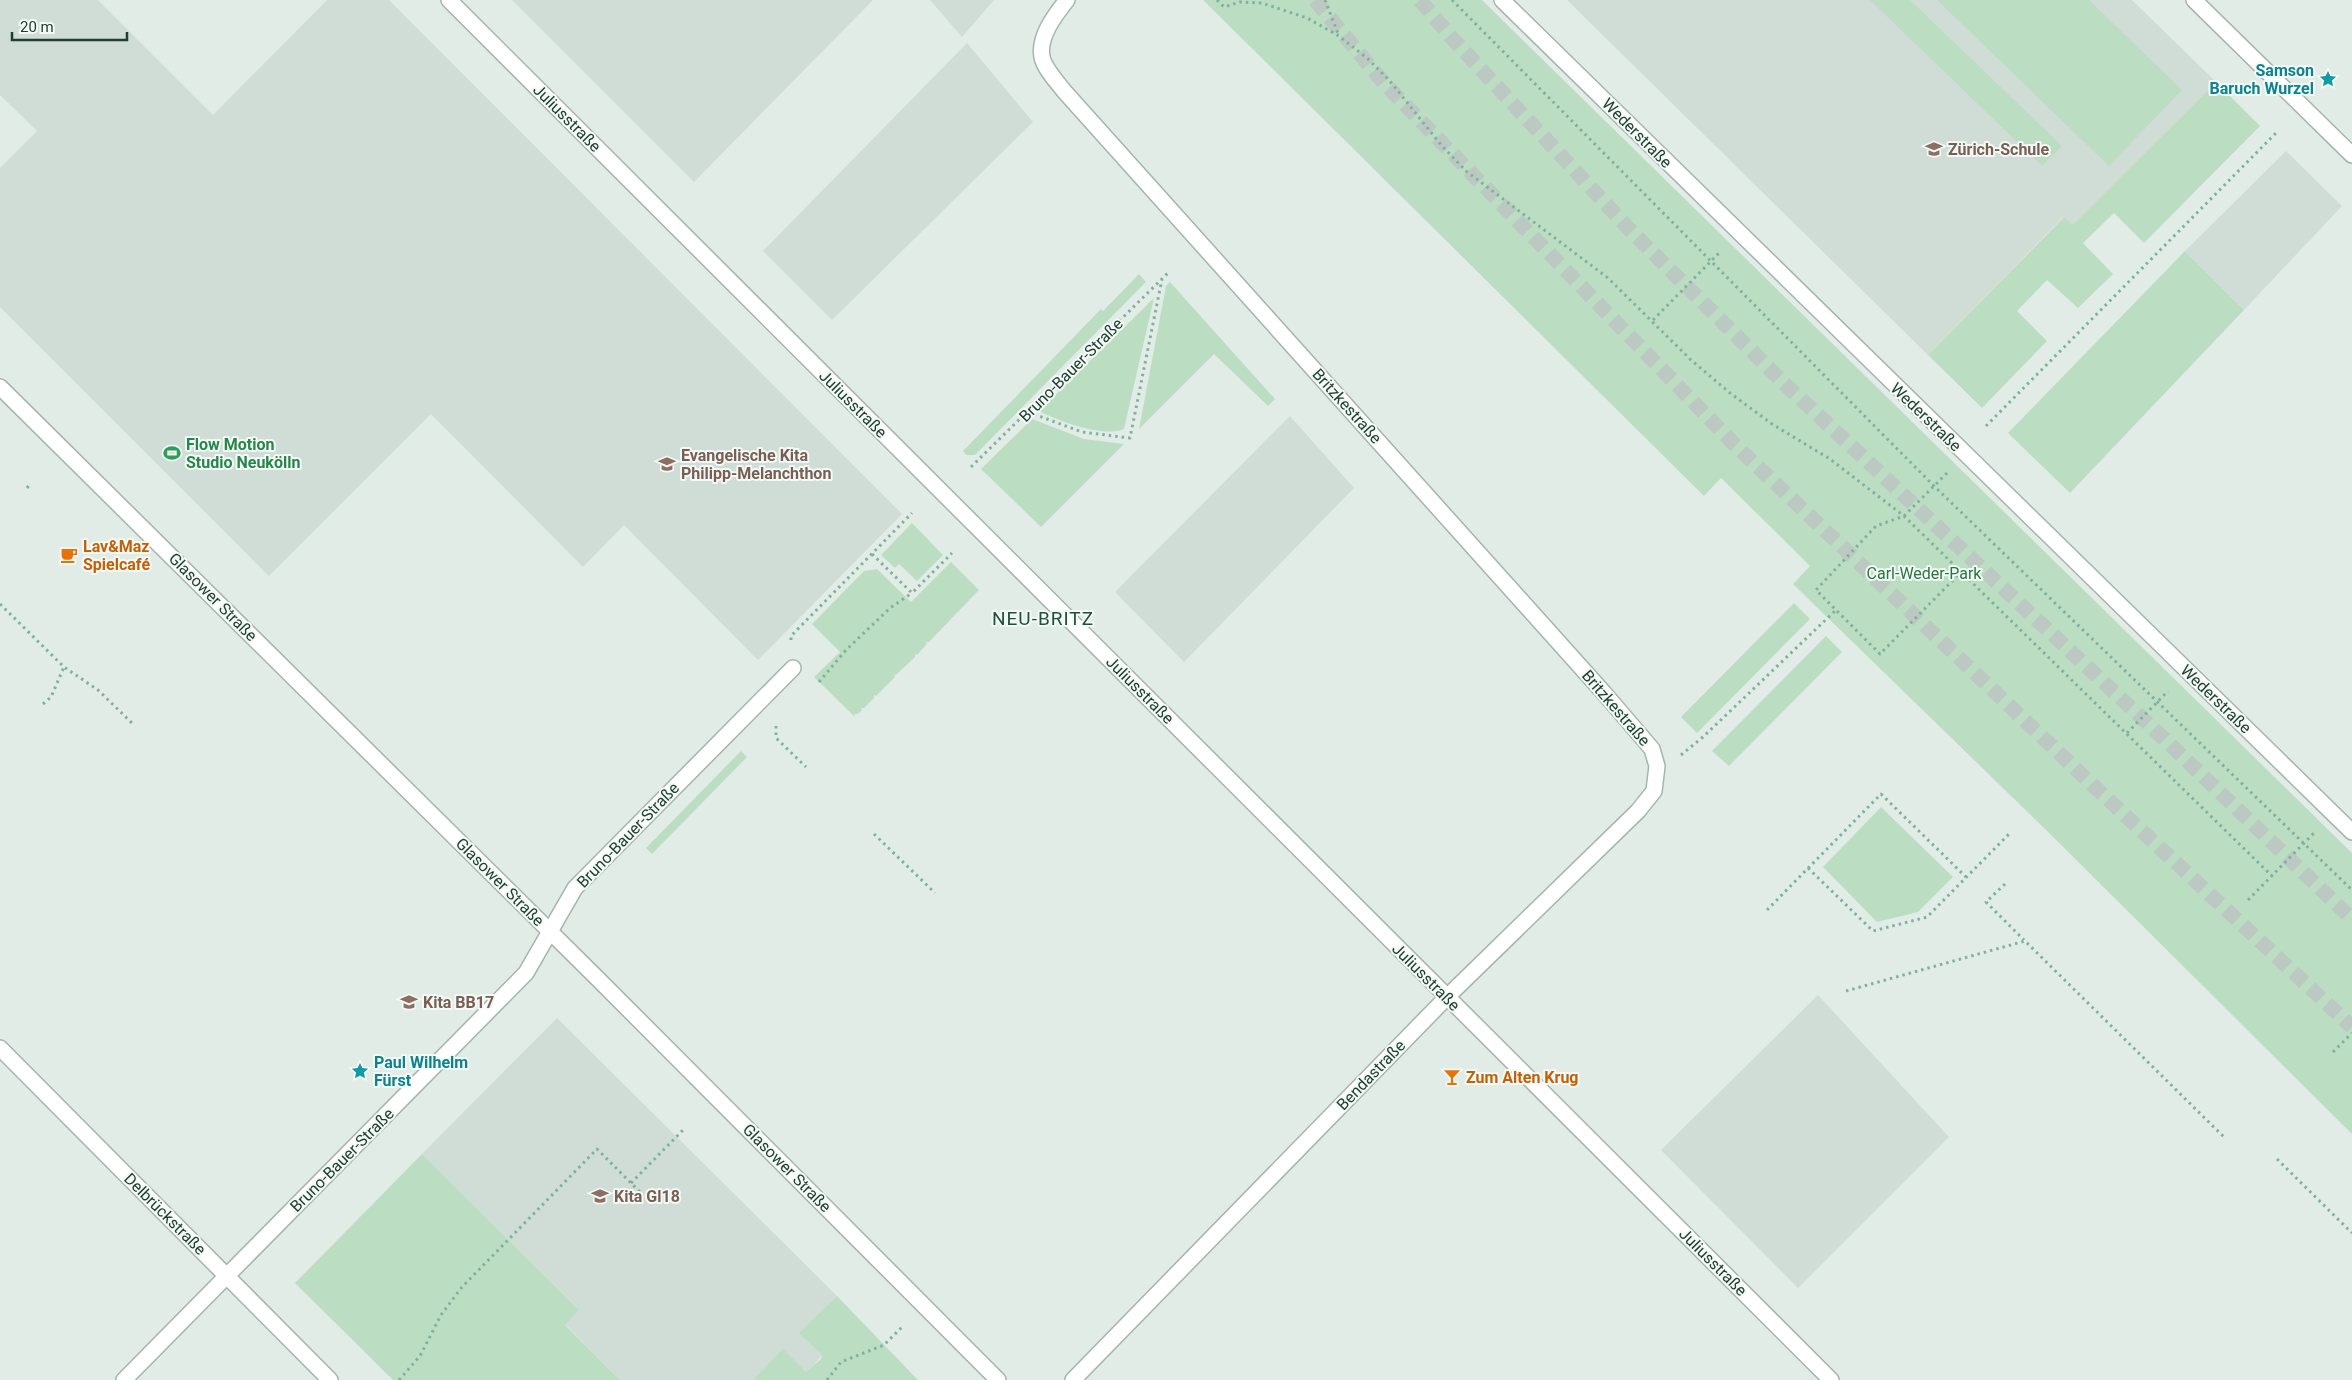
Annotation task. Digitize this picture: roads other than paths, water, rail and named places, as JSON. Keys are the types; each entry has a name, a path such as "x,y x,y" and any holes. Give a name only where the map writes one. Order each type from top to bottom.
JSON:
{"street":[{"name":"Juliusstraße","path":"449,0 1831,1380"},
{"name":"Britzkestraße","path":"1067,0 1048,27 1042,43 1042,58 1064,91 1627,719 1652,750 1657,766"},
{"name":"Wederstraße","path":"1502,0 2352,832"},
{"path":"2194,0 2352,155"},
{"name":"Glasower Straße","path":"0,387 550,931 998,1380"},
{"name":"Bruno-Bauer-Straße","path":"124,1380 526,973 575,888 793,668"},
{"name":"Bendastraße","path":"1073,1380 1447,998 1638,811 1654,791 1657,766"},
{"name":"Delbrückstraße","path":"0,1048 330,1380"}],"tunnel":[{"path":"1315,0 1384,83 1735,445 2099,791 2352,1027"},
{"path":"1420,0 1451,37 1630,230 1788,387 2159,734 2352,919"}],"place":[{"name":"Samson Baruch Wurzel","path":"2328,79"},
{"name":"Zürich-Schule","path":"1934,149"},
{"name":"Flow Motion Studio Neukölln","path":"172,453"},
{"name":"Evangelische Kita Philipp-Melanchthon","path":"667,464"},
{"name":"Lav&Maz Spielcafé","path":"69,555"},
{"name":"Kita BB17","path":"409,1002"},
{"name":"Paul Wilhelm Fürst","path":"360,1071"},
{"name":"Zum Alten Krug","path":"1452,1077"},
{"name":"Kita Gl18","path":"600,1196"}],"district":[{"name":"NEU-BRITZ","path":"1043,618"}],"park label":[{"name":"Carl-Weder-Park","path":"1924,573"}]}
